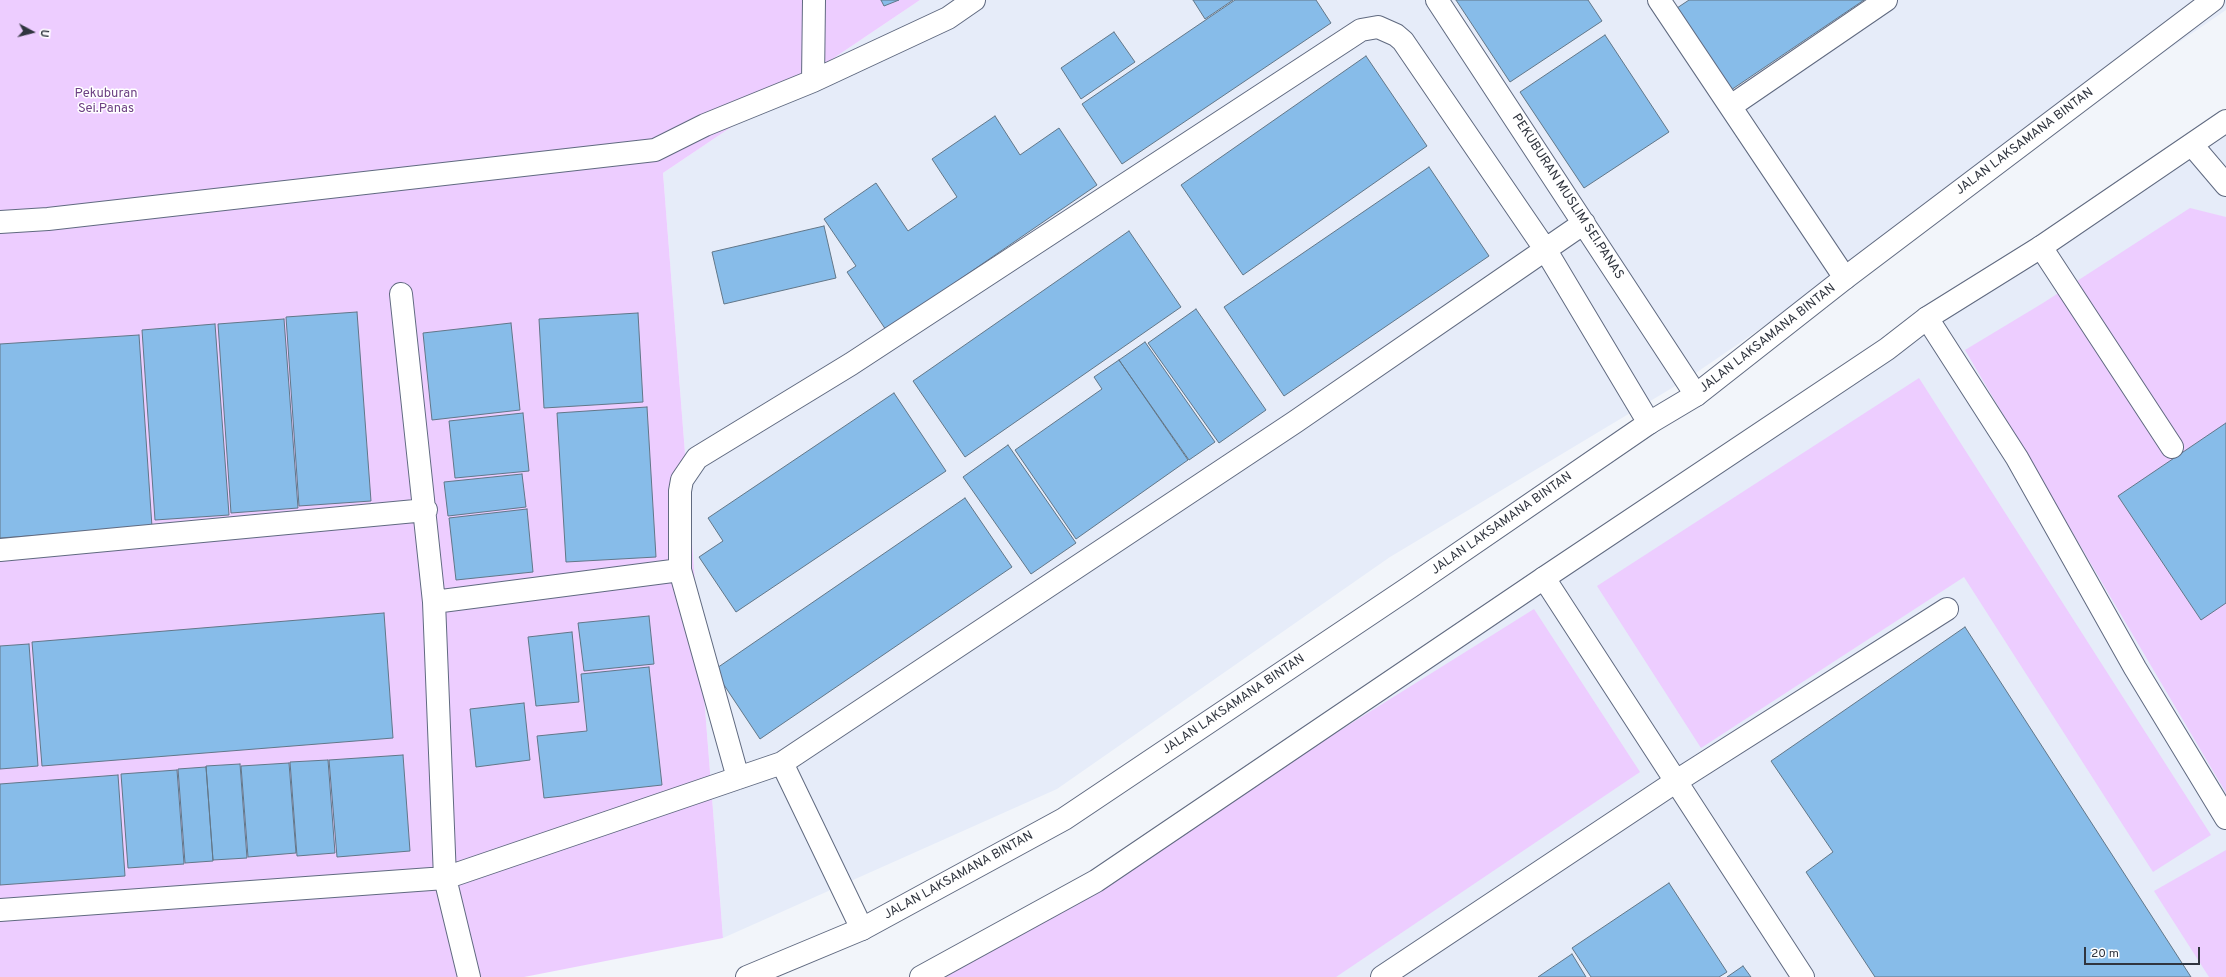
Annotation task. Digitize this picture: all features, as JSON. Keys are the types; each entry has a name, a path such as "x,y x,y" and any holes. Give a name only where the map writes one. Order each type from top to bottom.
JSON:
{"main road":[{"path":"813,81 814,0"},
{"path":"0,222 63,217 655,150 705,125 813,81 948,18 974,0"},
{"name":"PEKUBURAN MUSLIM SEI.PANAS","path":"1437,0 1696,395"},
{"path":"1659,0 1845,278"},
{"path":"1731,106 1886,0"},
{"name":"JALAN LAKSAMANA BINTAN","path":"747,977 862,929 1064,819 1410,587 1649,423 1696,395 1845,278 2213,0"},
{"path":"738,778 680,570 680,491 682,480 697,458 851,364 1361,30 1378,27 1396,35 1403,41 1545,249 1649,423"},
{"path":"922,977 1096,881 1544,578 1887,349 1927,318 2041,247 2192,145 2223,126"},
{"path":"2192,145 2226,185"},
{"path":"0,910 445,878 782,763 1295,422 1584,223"},
{"path":"2041,247 2172,447"},
{"path":"401,294 426,510 434,602 445,878 469,977"},
{"path":"1927,318 2017,458 2135,668 2226,818"},
{"path":"0,550 426,510"},
{"path":"434,602 680,570"},
{"path":"1544,578 1803,977"},
{"path":"1382,977 1675,782 1947,609"},
{"path":"782,763 862,929"}],"shaded area":[{"path":"920,0 2226,0 2226,10 1687,379 1390,557 1057,789 723,938 663,173"},
{"path":"2226,128 2226,977 921,977 1096,881"}],"green space":[{"name":"Pekuburan Sei.Panas","path":"0,0 920,0 663,173 723,938 524,977 0,977"},
{"path":"2190,208 2226,217 2226,793 1965,350 2043,303"},
{"path":"1919,378 2211,835 2153,872 1964,577 1701,748 1597,586"},
{"path":"1534,609 1640,772 1336,977 946,977"},
{"path":"2226,850 2226,977 2209,977 2154,891"}],"building":[{"path":"881,0 899,0 884,6"},
{"path":"1193,0 1233,0 1205,19"},
{"path":"1235,0 1316,0 1331,23 1122,164 1082,104"},
{"path":"1456,0 1588,0 1602,21 1510,82"},
{"path":"1689,0 1864,0 1731,90 1677,8"},
{"path":"1114,32 1135,62 1081,99 1061,68"},
{"path":"1605,35 1669,132 1584,188 1520,92"},
{"path":"1366,56 1427,146 1243,275 1181,185"},
{"path":"995,116 1020,155 1059,128 1097,185 886,330 847,272 856,266 824,219 876,183 908,231 957,197 932,159"},
{"path":"1429,167 1489,256 1284,396 1224,307"},
{"path":"824,226 836,278 724,304 712,252"},
{"path":"1129,231 1181,307 965,457 913,381"},
{"path":"1196,309 1266,410 1219,443 1148,343"},
{"path":"357,312 371,501 299,506 286,317"},
{"path":"638,313 643,402 544,408 539,319"},
{"path":"284,319 298,508 231,513 218,324"},
{"path":"511,323 520,410 432,420 423,333"},
{"path":"215,324 229,515 155,520 142,330"},
{"path":"139,335 152,527 0,538 0,344"},
{"path":"1145,342 1215,442 1189,460 1119,360"},
{"path":"1119,360 1188,460 1076,539 1015,450 1102,389 1094,377"},
{"path":"894,393 946,471 736,612 699,557 723,541 708,518"},
{"path":"647,407 656,557 566,562 557,413"},
{"path":"523,413 529,471 455,478 449,421"},
{"path":"2226,423 2226,603 2201,620 2118,496"},
{"path":"1008,445 1076,543 1031,574 963,477"},
{"path":"522,474 526,507 448,516 444,482"},
{"path":"965,498 1012,567 760,739 714,670"},
{"path":"527,509 533,572 456,580 449,518"},
{"path":"384,613 393,738 42,766 32,642"},
{"path":"649,616 654,664 584,671 578,623"},
{"path":"1965,627 2191,977 1875,977 1806,872 1833,852 1771,761"},
{"path":"572,632 579,702 536,706 528,637"},
{"path":"29,644 38,766 0,769 0,646"},
{"path":"649,667 662,785 544,798 537,736 587,731 581,674"},
{"path":"524,703 530,760 476,767 470,709"},
{"path":"403,755 410,851 337,857 329,760"},
{"path":"328,760 335,853 297,856 290,762"},
{"path":"289,763 296,853 248,857 241,766"},
{"path":"240,764 247,858 213,860 206,766"},
{"path":"206,767 213,861 185,863 178,769"},
{"path":"177,770 184,864 128,868 121,774"},
{"path":"118,775 125,876 0,885 0,784"},
{"path":"1669,883 1727,972 1719,977 1591,977 1572,948"},
{"path":"1572,954 1586,977 1538,977"},
{"path":"1743,966 1751,977 1727,977"}]}
